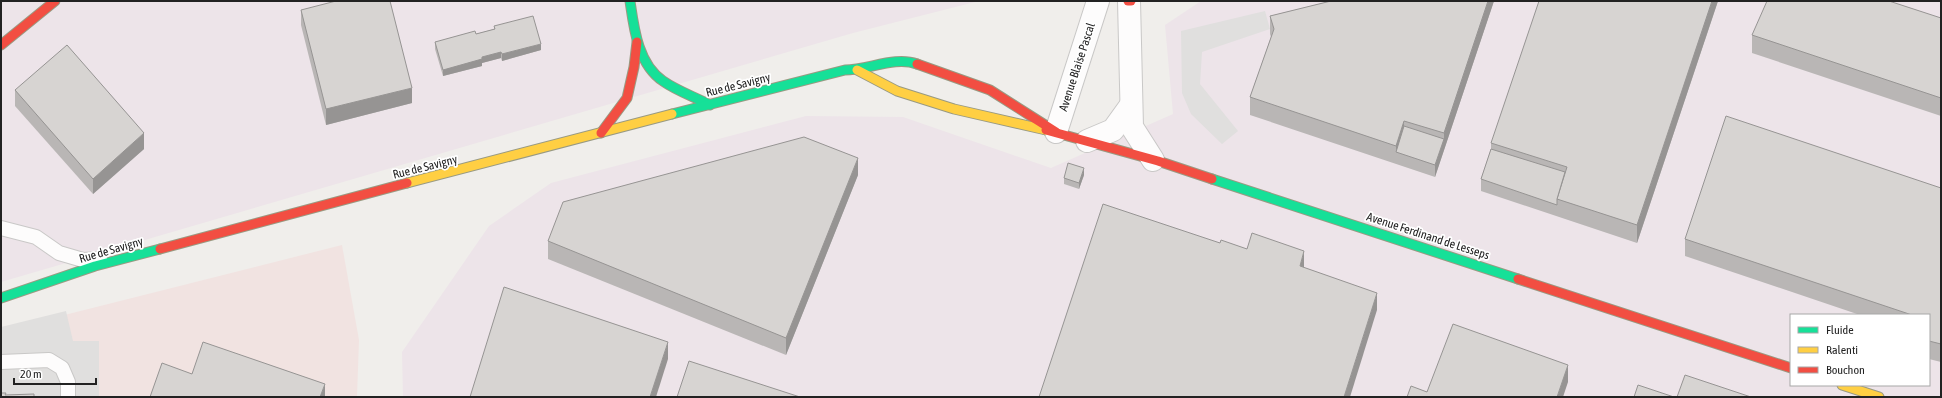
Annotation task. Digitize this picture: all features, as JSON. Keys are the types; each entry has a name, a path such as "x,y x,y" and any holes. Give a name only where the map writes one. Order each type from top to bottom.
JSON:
{"main road":[{"path":"1,45 55,1"},
{"path":"632,4 634,31 648,67 662,81 710,105"},
{"path":"601,133 627,98 638,40"},
{"name":"Rue de Savigny","path":"1,298 95,266 341,200 845,70 857,70 907,60 990,90 1056,132"},
{"path":"857,70 897,91 954,109 1032,128 1056,132"},
{"name":"Avenue Ferdinand de Lesseps","path":"1056,132 1153,160 1293,204 1790,368"},
{"path":"1845,386 1879,397"}],"street":[{"name":"Avenue Blaise Pascal","path":"1056,132 1098,1"},
{"path":"1129,1 1132,127 1153,160"},
{"path":"1087,141 1113,130 1131,105"}],"lane":[{"path":"1,228 36,237 59,253 83,260 124,259"},
{"path":"1,362 49,360 62,368 68,382 68,397"}],"shaded area":[{"path":"1,1 979,1 853,33 1,282"},
{"path":"1201,1 1941,1 1941,397 403,397 402,352 489,226 551,183 806,116 903,117 1051,168 1173,114 1165,25"},
{"path":"1265,11 1270,29 1202,52 1200,84 1238,131 1222,144 1191,114 1182,93 1181,31"},
{"path":"342,245 359,340 357,397 1,397 1,331"},
{"path":"66,311 73,341 99,341 99,397 1,397 1,327"}],"building":[{"path":"336,1 390,1 412,88 326,109 301,10"},
{"path":"1331,1 1488,1 1444,133 1404,121 1396,146 1250,97 1274,29 1270,16"},
{"path":"1539,1 1712,1 1637,225 1557,199 1567,167 1491,143"},
{"path":"1767,1 1889,1 1941,18 1941,98 1752,35"},
{"path":"533,16 541,44 502,54 501,52 482,57 482,59 443,70 435,42 475,31 476,34 495,29 494,26"},
{"path":"67,45 144,133 93,179 15,90"},
{"path":"1726,116 1941,188 1941,344 1930,341 1930,314 1909,314 1685,239"},
{"path":"1404,126 1444,139 1435,165 1396,152"},
{"path":"804,137 858,158 786,338 548,241 563,202"},
{"path":"1491,149 1565,172 1557,199 1557,205 1481,179"},
{"path":"1068,163 1084,168 1079,183 1064,178"},
{"path":"1103,204 1220,243 1221,240 1247,249 1252,233 1304,251 1300,266 1377,293 1344,397 1039,397"},
{"path":"504,287 668,342 650,397 470,397"},
{"path":"1453,324 1568,365 1557,397 1407,397 1411,386 1427,392"},
{"path":"203,342 325,384 320,397 150,397 162,363 192,374"},
{"path":"689,361 800,397 677,397"},
{"path":"1685,375 1751,397 1677,397"},
{"path":"1638,385 1674,397 1634,397"},
{"path":"1,393 6,393 5,395 34,394 34,397 1,397"}],"traffic: fast":[{"path":"630,1 633,23 639,45 648,65 655,74 668,85 710,105"},
{"path":"672,114 845,70 891,62 909,62 917,64"},
{"path":"1212,179 1518,279"},
{"path":"1,298 95,266 160,249"}],"traffic: slow":[{"path":"857,70 897,91 954,109 1046,130"},
{"path":"407,183 672,114"},
{"path":"1845,386 1879,397"}],"traffic: jam":[{"path":"1,45 55,1"},
{"path":"601,133 627,98 634,67 637,42"},
{"path":"917,64 990,90 1056,132"},
{"path":"1046,130 1158,161 1212,179"},
{"path":"160,249 407,183"},
{"path":"1518,279 1790,368"}]}
